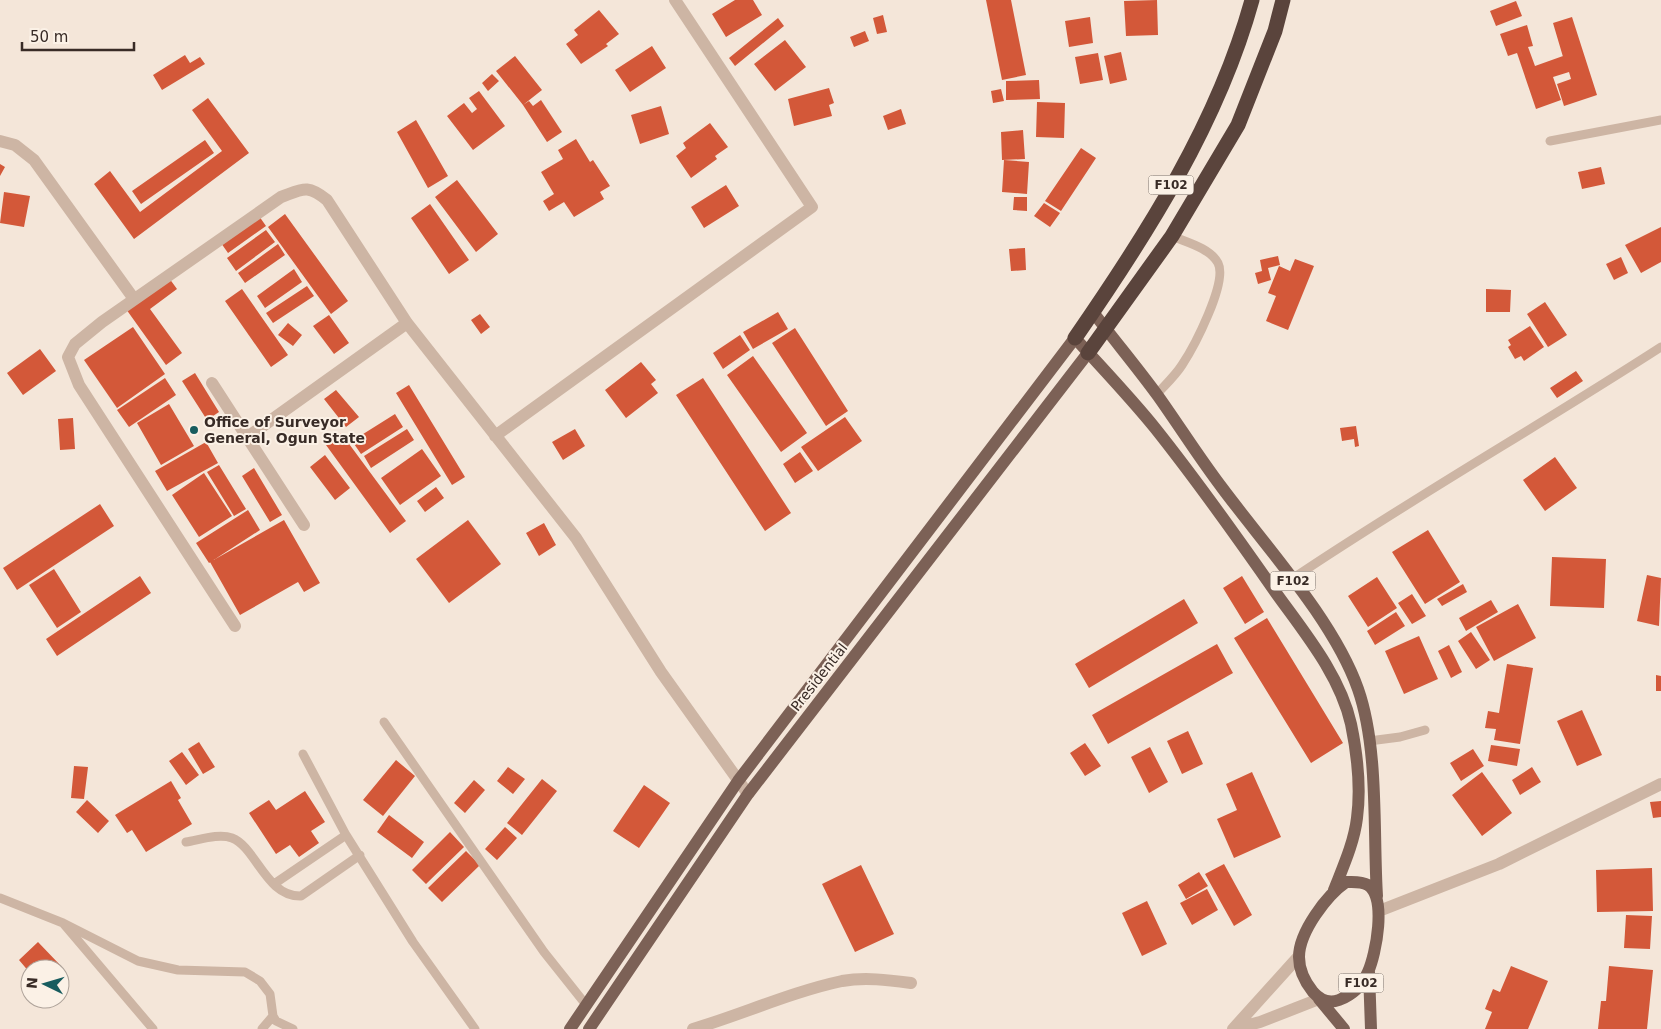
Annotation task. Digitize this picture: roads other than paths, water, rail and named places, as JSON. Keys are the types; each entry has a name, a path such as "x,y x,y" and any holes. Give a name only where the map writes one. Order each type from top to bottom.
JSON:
{"highway":[{"name":"F102","path":"1075,338 1134,248 1211,113 1246,22 1252,0"},
{"name":"F102","path":"1088,353 1107,330 1172,236 1238,125 1275,31 1284,0"}],"main road":[{"path":"1246,22 1248,0"},
{"path":"1275,31 1288,0"},
{"name":"F102","path":"1093,312 1157,394 1221,487 1292,579 1329,633 1345,660 1358,690 1369,741 1373,775 1379,912 1377,932 1368,972 1372,1029"},
{"path":"570,1029 738,781 1075,338"},
{"name":"F102","path":"1075,338 1124,391 1199,485 1309,639 1341,695 1351,723 1355,749 1358,777 1357,818 1350,846 1334,890 1323,902 1304,938 1299,956 1301,970 1308,985 1344,1029"},
{"name":"Presidential","path":"589,1029 748,794 1088,353"},
{"path":"1334,890 1346,882 1358,882 1369,886 1377,896"},
{"name":"F102","path":"1319,999 1333,1002 1352,994 1368,972"}],"street":[{"path":"495,436 812,207 675,0"},
{"path":"0,141 15,145 34,160 134,299"},
{"path":"235,626 79,385 68,358 75,344 102,322 281,197 302,189 314,190 327,200 407,323 576,538 661,672 748,794"},
{"path":"249,436 407,323"},
{"path":"212,383 249,436 304,525"},
{"path":"1379,912 1402,900 1499,864 1661,784"},
{"path":"1233,1029 1299,956"},
{"path":"694,1029 733,1018 773,1001 843,981 875,979 911,983"},
{"path":"1233,1029 1260,1022 1319,999"}],"lane":[{"path":"1550,141 1661,120"},
{"path":"1157,394 1182,366 1214,301 1221,275 1218,262 1207,251 1172,236"},
{"path":"1292,579 1357,535 1575,403 1661,347"},
{"path":"384,722 544,952 587,1006"},
{"path":"1369,741 1400,737 1425,730"},
{"path":"303,754 346,834 413,942 474,1029"},
{"path":"274,884 346,834"},
{"path":"186,842 223,836 233,838 274,884 285,893 301,896 360,855"},
{"path":"0,898 63,923 138,961 178,970 246,972 260,981 270,994 273,1016 276,1022 293,1029"},
{"path":"63,923 154,1029"},
{"path":"262,1029 273,1016"}],"place":[{"name":"Office of Surveyor General, Ogun State","path":"194,430"}]}
